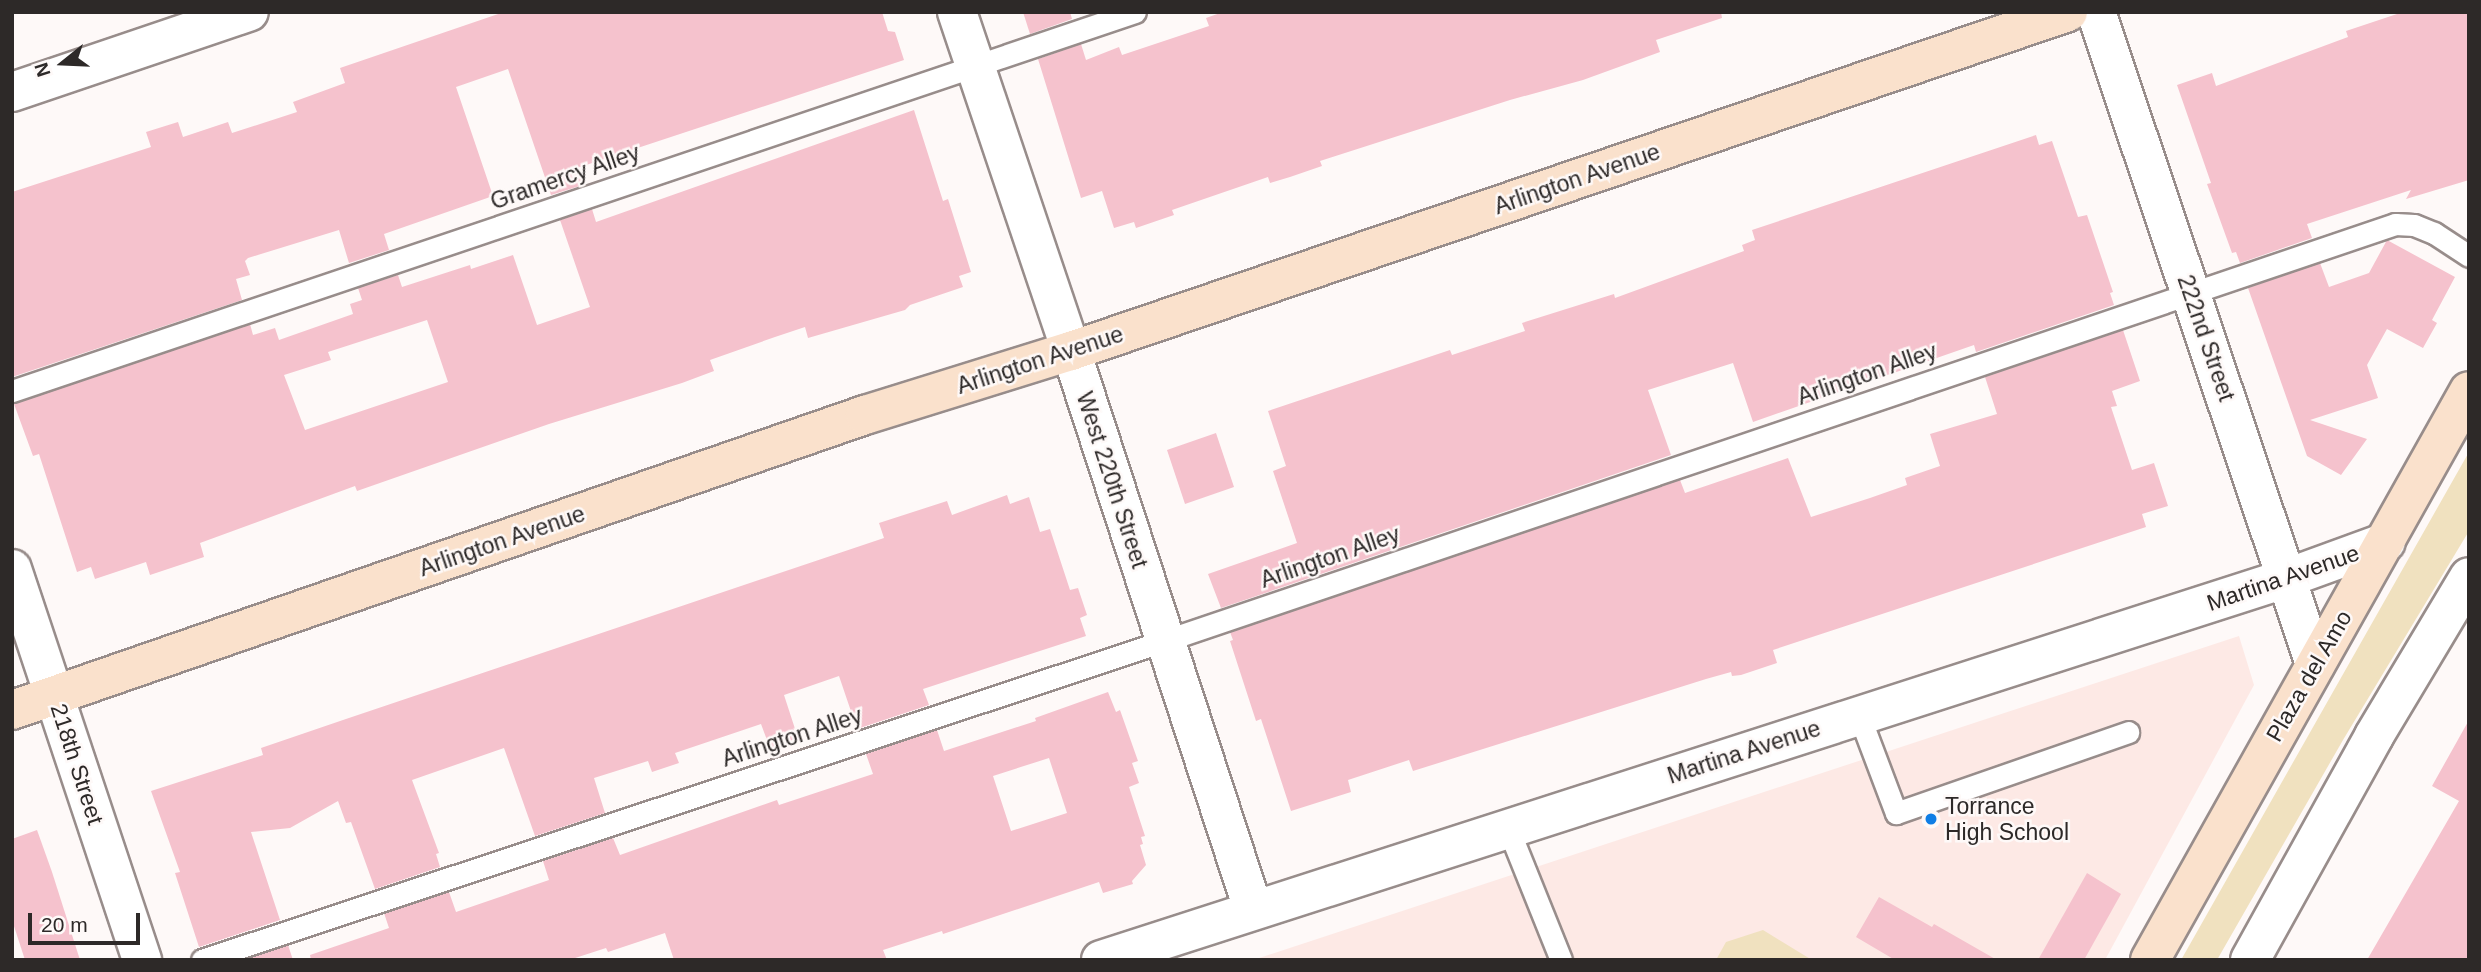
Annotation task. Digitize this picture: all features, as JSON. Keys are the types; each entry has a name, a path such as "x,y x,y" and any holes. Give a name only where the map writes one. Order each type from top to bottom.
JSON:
{"street":[{"path":"12,92 249,12"},
{"name":"West 220th Street","path":"957,12 1253,909"},
{"name":"Arlington Avenue","path":"12,710 865,415 1071,351 2068,12"},
{"name":"222nd Street","path":"2096,12 2315,664"},
{"name":"Plaza del Amo","path":"2150,960 2469,391"},
{"name":"Martina Avenue","path":"1101,960 2287,578 2386,542"},
{"name":"218th Street","path":"12,569 142,960"},
{"path":"2250,960 2374,736 2469,577"}],"lane":[{"name":"Gramercy Alley","path":"12,391 1135,12"},
{"name":"Arlington Alley","path":"202,960 1164,641 2395,224 2414,225 2434,233 2469,256"},
{"path":"1859,715 1896,813 2128,732"},
{"path":"1508,828 1561,960"}],"shaded area":[{"path":"2469,452 2469,531 2343,740 2217,960 2181,960"},
{"name":"Torrance High School","path":"2239,636 2254,685 2105,960 1253,960"},
{"path":"1763,930 1812,960 1716,960 1726,942"}],"building":[{"path":"504,12 882,12 888,31 895,32 904,60 577,168 583,185 551,195 508,69 456,87 493,196 384,234 389,250 349,263 339,230 248,258 245,261 250,275 236,279 242,300 12,377 12,192 151,147 146,132 178,122 183,137 228,122 232,133 297,112 293,102 345,83 340,68"},
{"path":"1023,12 1070,12 1072,19 1030,34"},
{"path":"1223,12 1721,12 1722,18 1656,40 1660,52 1583,80 1510,100 1320,161 1322,166 1290,177 1270,183 1268,177 1172,210 1174,215 1136,228 1134,222 1114,228 1102,191 1081,198 1038,59 1081,44 1086,60 1119,47 1122,55 1209,26 1206,18"},
{"path":"2403,12 2469,12 2469,180 2406,199 2411,190 2307,224 2312,238 2240,263 2236,252 2232,253 2207,184 2211,183 2177,85 2212,73 2216,86 2348,37 2346,31"},
{"path":"914,110 943,201 948,199 971,272 959,276 963,287 910,305 905,310 808,338 805,327 710,360 714,371 682,383 549,424 357,491 355,486 200,543 204,557 150,575 146,562 95,579 91,567 77,572 39,454 33,456 14,404 250,324 253,335 275,328 279,340 353,314 350,304 362,300 358,288 398,275 402,287 470,265 471,269 513,255 537,325 590,307 560,220 592,209 596,222","holes":["427,320 448,382 305,430 284,375 331,360 328,352"]},
{"path":"2036,135 2039,145 2052,141 2078,217 2087,215 2113,292 2110,293 2114,305 1976,352 1974,345 1753,422 1733,363 1648,390 1671,455 1221,608 1208,574 1297,543 1273,471 1286,466 1268,411 1450,350 1452,355 1525,331 1522,323 1614,294 1615,298 1744,251 1742,245 1755,240 1752,230"},
{"path":"2387,240 2455,277 2432,320 2437,323 2423,348 2387,329 2367,365 2378,398 2310,420 2367,439 2341,475 2307,456 2248,288 2320,263 2329,287 2369,273"},
{"path":"2123,330 2140,381 2112,391 2117,406 2111,407 2132,470 2154,463 2168,506 2142,514 2146,527 1773,650 1777,663 1741,675 1732,676 1731,672 1706,679 1413,771 1409,760 1348,780 1351,792 1291,811 1261,719 1256,721 1230,641 1233,640 1230,632 1680,480 1685,493 1788,458 1811,517 1870,498 1907,485 1905,478 1940,466 1930,434 1997,414 1985,377"},
{"path":"1216,433 1234,487 1185,504 1167,450"},
{"path":"1007,495 1010,504 1029,497 1040,532 1050,529 1070,590 1078,588 1087,615 1080,618 1086,636 923,689 929,705 857,729 839,676 784,695 798,738 770,748 761,724 675,753 679,763 652,772 648,761 594,778 605,813 535,836 504,748 412,780 439,853 436,854 440,867 375,889 351,822 346,823 338,801 290,828 251,832 280,920 199,947 175,873 180,872 151,791 263,755 261,748 884,538 879,523 947,501 952,515"},
{"path":"1108,692 1116,712 1120,710 1138,761 1132,763 1139,783 1129,787 1145,836 1141,837 1143,844 1140,845 1146,865 1132,881 1133,884 1103,893 1099,882 943,934 942,931 883,950 887,960 674,960 665,933 608,952 606,948 569,960 311,960 310,955 389,928 384,913 449,892 456,912 549,880 543,861 613,838 620,855 777,800 779,805 873,774 866,754 937,730 944,751 1036,721 1035,718","holes":["1049,758 1067,813 1011,831 993,776"]},
{"path":"2469,720 2469,960 2367,960 2459,801 2432,786"},
{"path":"37,830 80,960 25,960 12,920 12,839"},
{"path":"2087,873 2121,894 2084,960 2038,960"},
{"path":"1879,897 1997,960 1895,960 1856,937"},
{"path":"288,945 293,960 244,960"}],"place":[{"name":"Torrance High School","path":"1931,819"}]}
